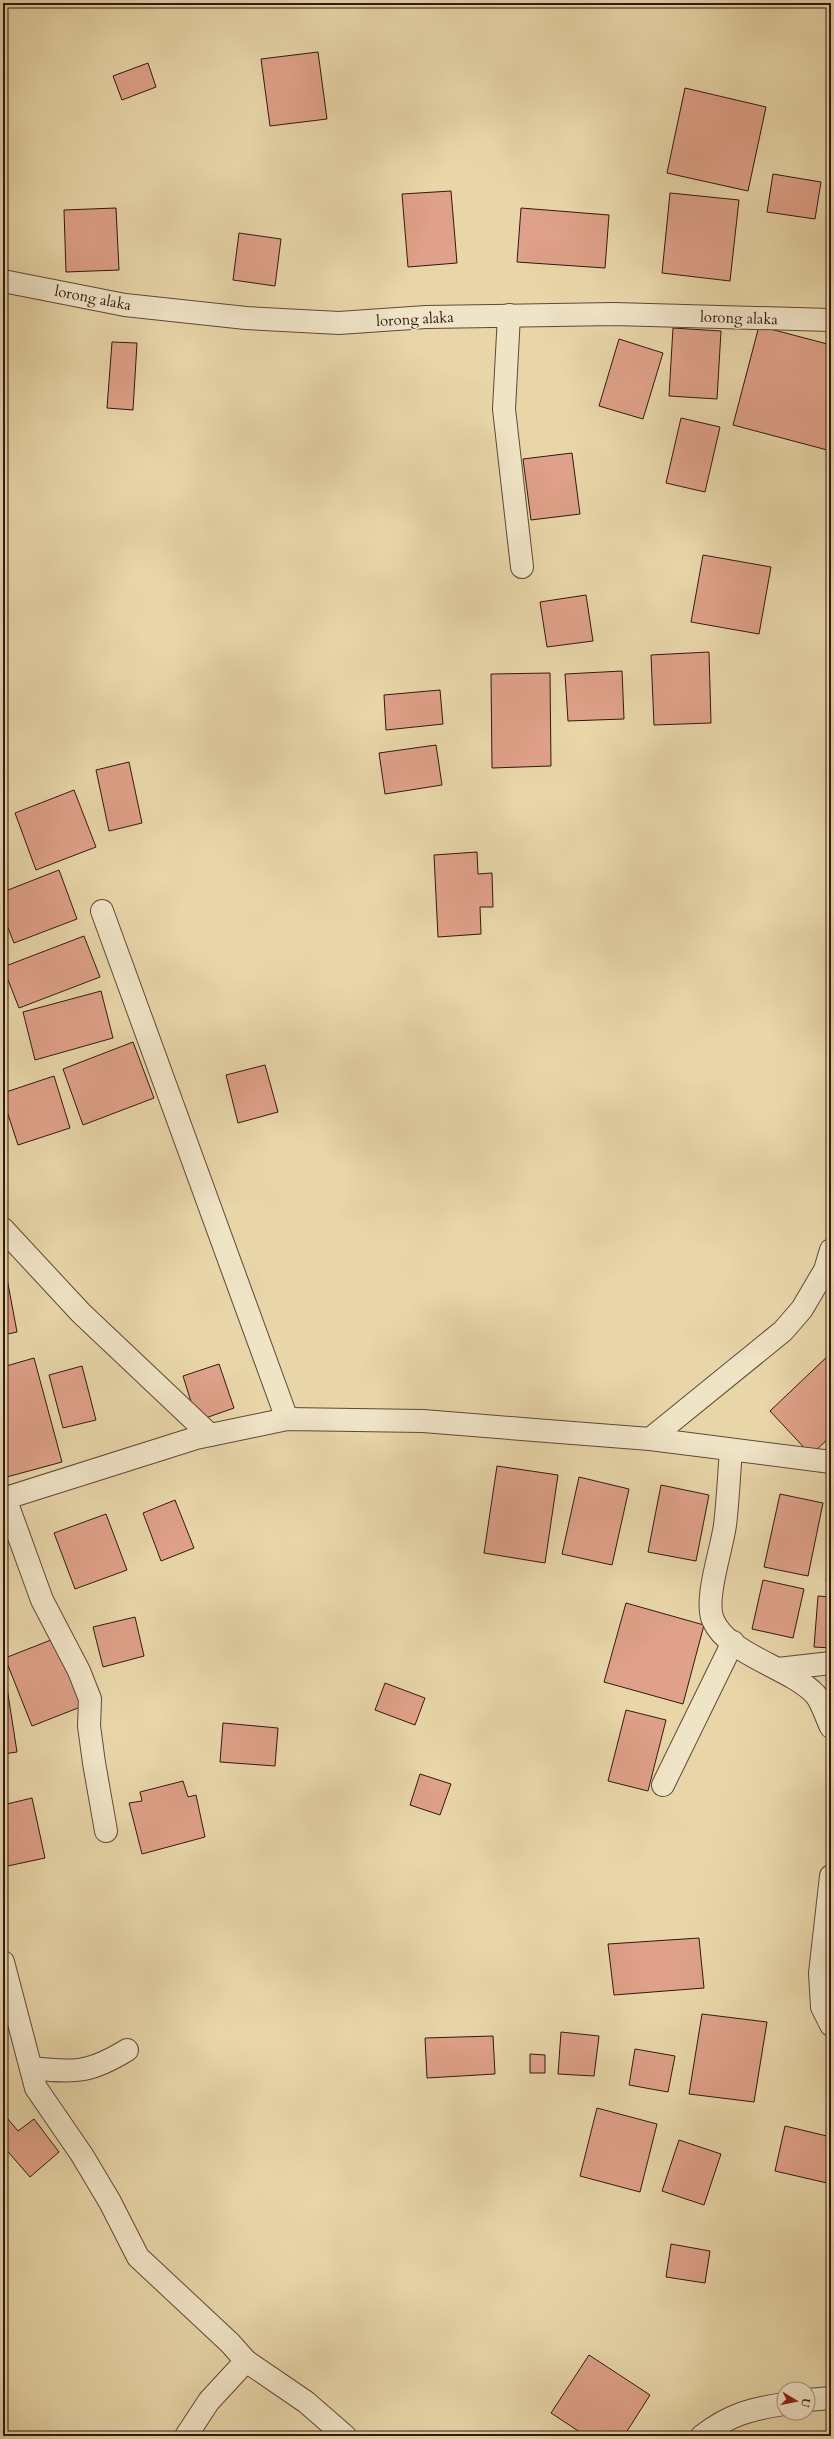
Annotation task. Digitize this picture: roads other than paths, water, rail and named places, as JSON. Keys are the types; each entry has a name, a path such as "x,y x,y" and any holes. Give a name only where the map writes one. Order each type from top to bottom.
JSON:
{"street":[{"name":"lorong alaka","path":"3,281 125,305 246,318 338,323 426,317 614,314 831,320"},
{"path":"509,315 504,409 522,568"},
{"path":"102,911 287,1419"},
{"path":"3,1229 81,1313 210,1435"},
{"path":"650,1439 783,1331 802,1309 824,1270 831,1250"},
{"path":"106,1831 89,1726 90,1699 79,1671 42,1600 4,1498 210,1435 287,1419 423,1421 650,1439 831,1462"},
{"path":"731,1450 725,1526 712,1589 713,1620 725,1636 733,1642 755,1658 794,1676 816,1695 831,1726"},
{"path":"663,1785 733,1642"},
{"path":"778,1669 831,1663"},
{"path":"831,1876 820,1973 822,2007 831,2025"},
{"path":"3,1962 36,2088 86,2162 110,2202 138,2257 230,2343 246,2361 306,2402 345,2436"},
{"path":"31,2068 82,2071 110,2061 127,2050"},
{"path":"186,2436 209,2401 246,2361"},
{"path":"816,2399 831,2398"},
{"path":"702,2436 726,2418 758,2408 776,2405"}]}
